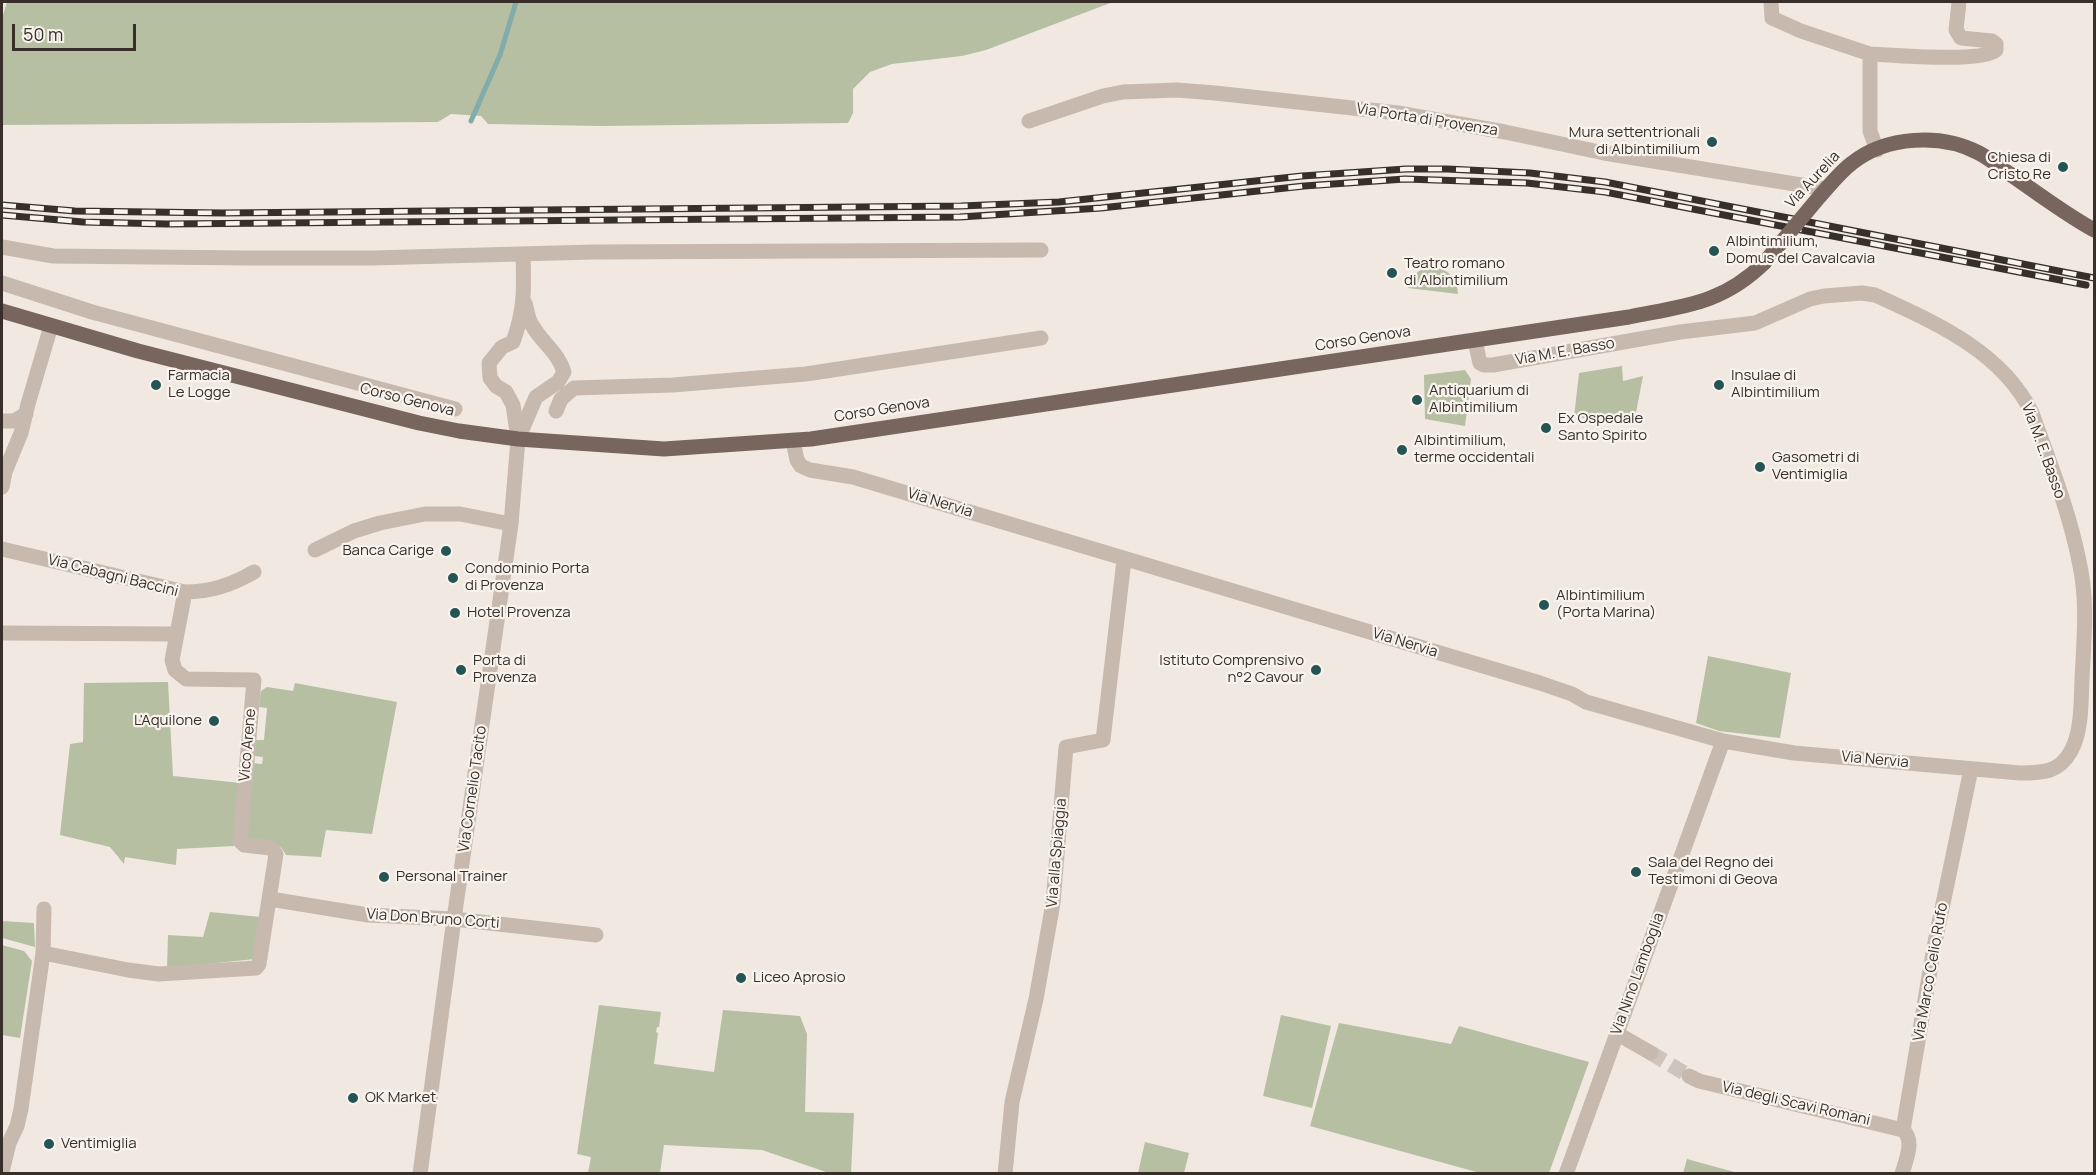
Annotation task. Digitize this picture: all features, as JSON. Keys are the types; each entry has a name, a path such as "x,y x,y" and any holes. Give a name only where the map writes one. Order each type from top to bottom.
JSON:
{"main road":[{"name":"Via Aurelia","path":"1764,263 1823,193 1852,163 1877,150 1899,143 1919,141 1938,141 1959,145 1980,154 2094,230"},
{"name":"Corso Genova","path":"2,311 138,351 419,423 518,439 664,449 793,441 1629,317 1705,302 1737,286 1764,263"}],"street":[{"path":"1771,2 1772,18 1802,31 1870,54 1955,57 1993,53 1997,48 1992,41 1961,38 1956,30 1959,2"},
{"path":"1870,54 1870,130 1877,150"},
{"name":"Via Porta di Provenza","path":"1029,120 1103,96 1123,93 1177,90 1215,93 1398,113 1823,193"},
{"path":"2,246 53,256 352,258 592,252 1041,250"},
{"path":"518,439 513,405 506,392 496,386 490,378 489,363 502,347 513,342 520,324 524,299 523,254"},
{"path":"2,283 92,312 455,409"},
{"name":"Via M. E. Basso","path":"1475,341 1479,363 1493,364 1680,332 1755,323 1810,299 1862,293 1875,295 1930,320 1975,348 2007,376 2029,406 2080,562 2085,624 2077,735 2071,752 2060,765 2044,773"},
{"path":"518,439 536,397 558,382 564,372 560,359 543,341 531,323 524,299"},
{"path":"2,486 5,472 21,433 51,326"},
{"path":"556,411 561,399 574,388 673,385 806,374 1041,338"},
{"path":"2,421 14,421 26,414"},
{"name":"Via Cornelio Tacito","path":"420,1173 511,524 518,439"},
{"name":"Via Nervia","path":"793,441 797,460 801,466 810,470 846,475 1529,680 1572,694 1587,702 1724,741 1794,753 1971,769 2044,773"},
{"path":"315,550 354,531 425,514 460,514 511,524"},
{"name":"Via Cabagni Baccini","path":"2,549 185,592 176,634"},
{"name":"Via alla Spiaggia","path":"1005,1173 1012,1102 1036,999 1053,903 1066,747 1103,740 1124,560"},
{"path":"185,592 202,592 231,585 254,572"},
{"path":"2,633 176,634"},
{"name":"Vico Arene","path":"176,634 172,660 176,670 186,679 254,680 240,841 244,845 271,848 274,851 276,858 270,899"},
{"name":"Via Nino Lamboglia","path":"1566,1173 1724,741"},
{"name":"Via Marco Celio Rufo","path":"1902,1173 1910,1144 1907,1133 1903,1130 1934,947 1971,769"},
{"path":"43,953 159,974 256,968 259,964 270,899"},
{"name":"Via Don Bruno Corti","path":"270,899 368,915 454,919 596,935"},
{"path":"2,1172 9,1143 20,1116 43,953 44,909"},
{"path":"1616,1034 1651,1053"},
{"name":"Via degli Scavi Romani","path":"1689,1076 1700,1081 1903,1130"}],"green space":[{"path":"7,2 1113,2 986,50 962,56 892,64 870,72 853,89 853,113 848,123 600,126 488,124 481,116 451,114 438,122 2,125 2,18"},
{"path":"1431,267 1442,269 1454,279 1458,294 1408,288 1416,273"},
{"path":"1622,366 1623,381 1643,376 1634,423 1574,417 1579,373"},
{"path":"1465,370 1471,379 1465,426 1425,419 1424,375"},
{"path":"1708,656 1791,673 1780,738 1719,731 1696,723"},
{"path":"168,682 173,776 241,783 234,846 177,849 176,865 125,857 124,864 110,847 60,835 70,744 83,742 84,683"},
{"path":"295,683 397,702 372,834 326,830 321,857 286,855 279,846 274,844 246,840 253,763 262,764 263,757 254,756 256,740 264,740 267,708 259,707 261,691 267,687 293,691"},
{"path":"210,912 261,917 255,959 167,968 168,935 203,937"},
{"path":"2,921 34,923 35,947 2,938"},
{"path":"2,945 24,951 32,961 20,1038 2,1035"},
{"path":"599,1005 661,1012 656,1032 658,1033 654,1064 714,1072 723,1010 800,1016 807,1034 805,1112 854,1113 851,1173 829,1173 762,1150 664,1145 660,1173 588,1173 591,1157 577,1154"},
{"path":"1281,1015 1331,1026 1312,1108 1263,1096"},
{"path":"1339,1023 1451,1044 1459,1026 1589,1062 1549,1173 1480,1173 1310,1126"},
{"path":"1145,1142 1189,1153 1184,1173 1138,1173"},
{"path":"1687,1159 1738,1173 1683,1173"}],"waterway":[{"path":"471,121 500,55 516,2"}],"tunnel":[{"path":"1651,1053 1689,1076"}],"railway":[{"path":"2,205 75,211 223,213 961,206 1059,202 1302,176 1406,169 1447,169 1530,173 1605,182 2094,278"},
{"path":"2,215 83,222 167,224 960,217 1101,208 1304,186 1405,179 1527,183 1605,192 2086,285"}],"place":[{"name":"Mura settentrionali di Albintimilium","path":"1712,142"},
{"name":"Chiesa di Cristo Re","path":"2063,167"},
{"name":"Albintimilium, Domus del Cavalcavia","path":"1714,251"},
{"name":"Teatro romano di Albintimilium","path":"1392,273"},
{"name":"Farmacia Le Logge","path":"156,385"},
{"name":"Insulae di Albintimilium","path":"1719,385"},
{"name":"Antiquarium di Albintimilium","path":"1417,400"},
{"name":"Ex Ospedale Santo Spirito","path":"1546,428"},
{"name":"Albintimilium, terme occidentali","path":"1402,450"},
{"name":"Gasometri di Ventimiglia","path":"1760,467"},
{"name":"Banca Carige","path":"446,551"},
{"name":"Condominio Porta di Provenza","path":"453,578"},
{"name":"Albintimilium (Porta Marina)","path":"1544,605"},
{"name":"Hotel Provenza","path":"455,613"},
{"name":"Porta di Provenza","path":"461,670"},
{"name":"Istituto Comprensivo n°2 Cavour","path":"1316,670"},
{"name":"L'Aquilone","path":"214,721"},
{"name":"Sala del Regno dei Testimoni di Geova","path":"1636,872"},
{"name":"Personal Trainer","path":"384,877"},
{"name":"Liceo Aprosio","path":"741,978"},
{"name":"OK Market","path":"353,1098"},
{"name":"Ventimiglia","path":"49,1144"}]}
